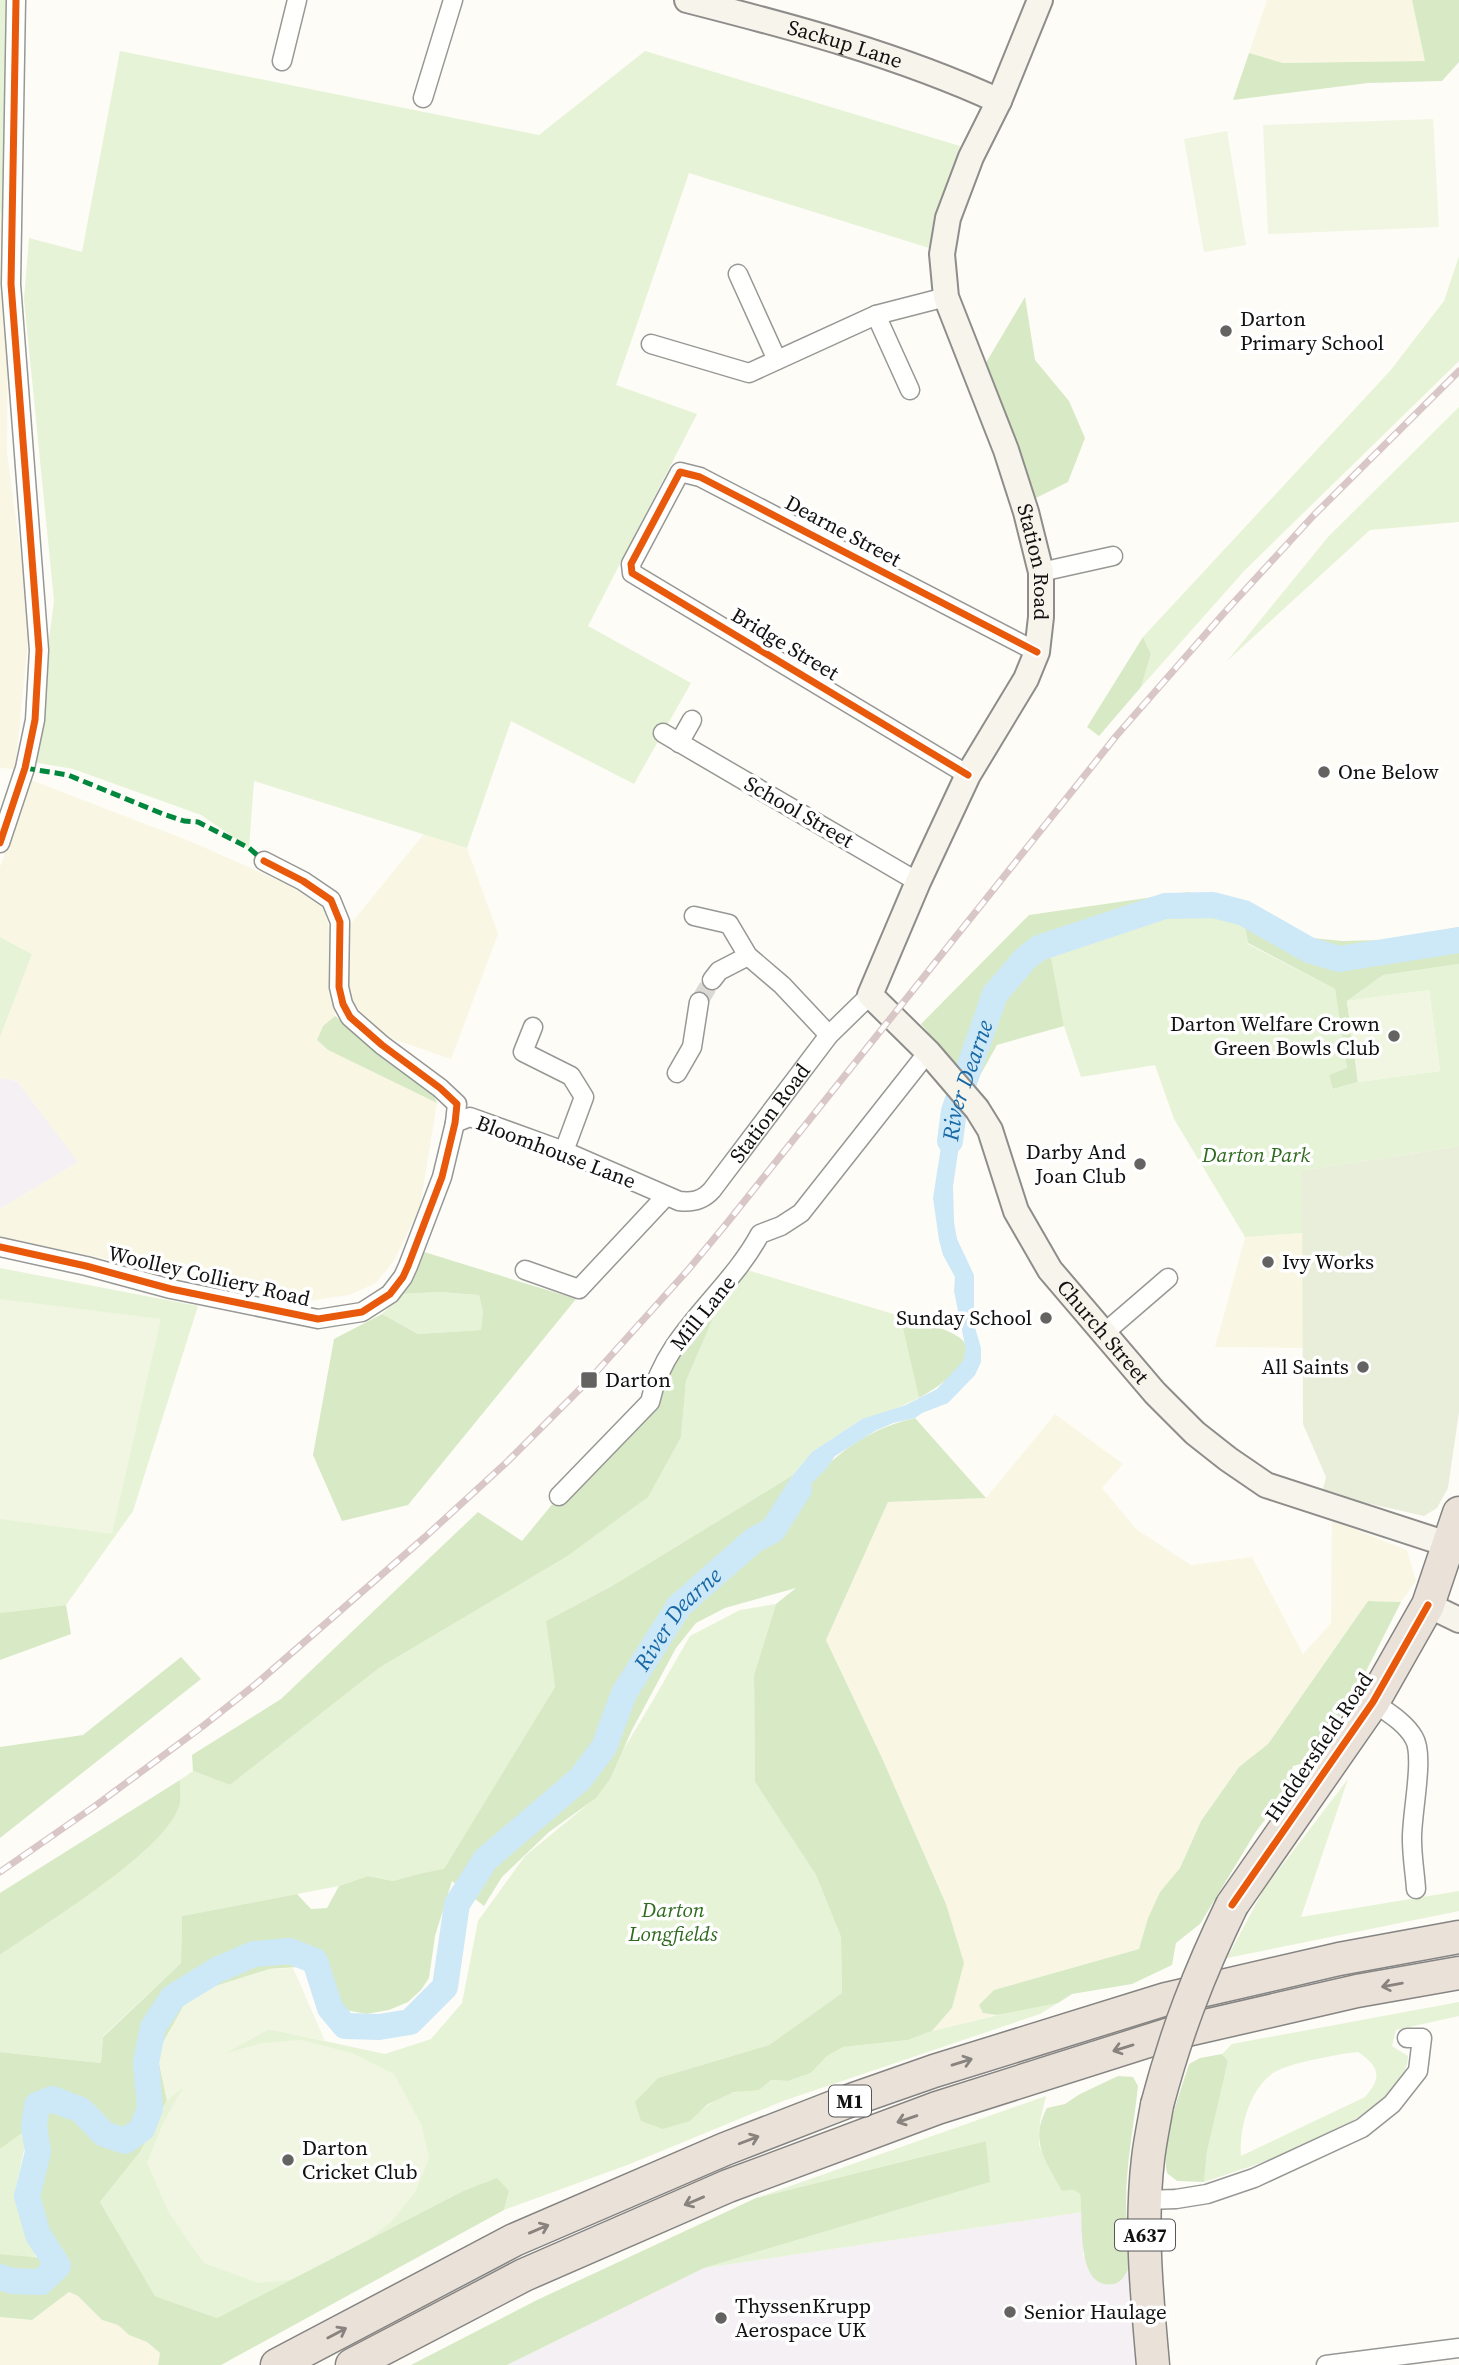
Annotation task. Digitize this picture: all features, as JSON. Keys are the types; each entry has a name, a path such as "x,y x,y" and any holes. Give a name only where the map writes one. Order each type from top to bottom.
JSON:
{"highway":[{"name":"A637","path":"1447,1544 1459,1513"},
{"name":"Huddersfield Road","path":"1153,2365 1146,2277 1145,2200 1148,2158 1157,2105 1185,2011 1202,1966 1232,1905 1373,1702 1428,1605 1447,1544"},
{"name":"M1","path":"277,2365 514,2240 725,2149 854,2099 934,2071 1166,1999 1339,1959 1459,1937"},
{"name":"M1","path":"352,2365 524,2274 728,2186 845,2141 1052,2070 1170,2034 1357,1991 1459,1973"}],"main road":[{"name":"Sackup Lane","path":"687,0 867,49 999,101"},
{"name":"Station Road","path":"870,996 918,882 968,775 1026,679 1037,652 1041,617 1041,572 1026,512 1006,450 946,297 942,254 948,218 971,157 999,101 1040,0"},
{"name":"Church Street","path":"870,996 928,1052 972,1102 990,1130 1016,1211 1050,1270 1155,1393 1195,1433 1266,1485 1447,1544"},
{"path":"1428,1605 1459,1620"}],"street":[{"path":"0,843 25,768 35,720 39,650 11,284 16,0"},
{"path":"423,98 453,0"},
{"path":"282,61 292,1"},
{"path":"737,274 777,360"},
{"path":"651,344 748,373 876,315 946,297"},
{"path":"876,315 910,390"},
{"name":"Dearne Street","path":"654,522 680,472 700,477 1037,652"},
{"name":"Bridge Street","path":"654,522 631,564 632,573 968,775"},
{"path":"1041,572 1113,556"},
{"path":"680,743 692,720"},
{"name":"School Street","path":"663,733 918,882"},
{"name":"Bloomhouse Lane","path":"264,861 303,881 331,900 340,922 339,987 350,1017 457,1104 455,1123 470,1117 564,1150 666,1196 687,1202 705,1197 712,1190"},
{"path":"694,916 729,924 748,956 782,985 830,1035"},
{"path":"712,980 719,971 748,956"},
{"name":"Station Road","path":"712,1190 830,1035 870,996"},
{"path":"677,1073 692,1047 698,1002"},
{"path":"533,1027 523,1052 570,1076 584,1097 564,1150"},
{"name":"Mill Lane","path":"562,1488 650,1402 654,1384 676,1343 728,1283 760,1234 781,1226 801,1213 928,1052"},
{"name":"Woolley Colliery Road","path":"0,1247 86,1265 172,1289 318,1319 362,1312 390,1294 403,1277 442,1177 455,1123"},
{"path":"525,1270 579,1289 666,1196"},
{"path":"1103,1334 1168,1278"},
{"name":"Huddersfield Road","path":"1373,1702 1398,1719 1418,1746 1412,1842 1416,1889"},
{"path":"1145,2200 1207,2194 1254,2178 1362,2128 1392,2104 1418,2071 1422,2038 1407,2038"},
{"path":"1326,2365 1459,2348"}],"shaded area":[{"path":"1267,0 1412,0 1426,61 1283,63 1249,53"},
{"path":"0,209 8,230 7,453 30,623 15,769 0,768"},
{"path":"31,780 192,842 287,884 324,908 330,932 335,1016 323,1026 317,1040 328,1050 437,1103 420,1207 394,1261 376,1283 349,1295 308,1301 0,1237 0,1209 78,1162 17,1081 0,1078 0,1037 32,954 0,937 0,867"},
{"path":"424,834 467,848 498,934 451,1059 381,1035 349,998 345,962 349,926"},
{"path":"0,1078 17,1081 79,1162 0,1209"},
{"path":"1303,1233 1303,1348 1215,1347 1245,1237"},
{"path":"1055,1414 1123,1464 1102,1488 1136,1529 1191,1565 1252,1557 1303,1654 1331,1623 1332,1520 1407,1550 1416,1581 1401,1602 1368,1601 1268,1744 1239,1767 1201,1821 1180,1868 1160,1892 1148,1918 1139,1949 994,1990 983,2013 997,2015 932,2031 952,2008 946,1904 882,1758 826,1640 888,1502 986,1498"},
{"path":"1083,2212 1083,2256 1123,2278 1128,2268 1138,2365 507,2365 704,2268"},
{"path":"69,2292 78,2296 102,2320 118,2325 129,2335 147,2342 160,2353 158,2365 0,2365 0,2317 32,2320"}],"green space":[{"path":"0,0 10,0 8,230 0,209"},
{"path":"1412,0 1459,0 1459,62 1442,81 1368,83 1233,100 1249,53 1283,63 1425,61"},
{"path":"120,51 539,135 645,51 960,146 929,248 689,173 616,385 697,414 588,626 691,683 634,784 511,721 467,848 254,781 249,848 201,815 73,769 33,762 54,601 24,299 29,238 82,252"},
{"path":"1433,119 1439,227 1268,234 1263,125"},
{"path":"1227,131 1246,245 1204,252 1184,139"},
{"path":"1459,256 1459,361 1245,570 1141,687 1151,654 1143,637 1390,371 1444,301"},
{"path":"1025,297 1035,360 1069,401 1085,438 1068,482 1032,500 980,373"},
{"path":"1459,407 1459,522 1370,530 1227,661 1328,537"},
{"path":"1143,637 1151,654 1141,687 1099,736 1087,727"},
{"path":"1188,892 1233,902 1303,937 1342,941 1381,940 1459,927 1459,964 1383,975 1347,1001 1358,1082 1333,1089 1329,1075 1347,1068 1335,989 1248,943 1245,927 1211,913 1165,914 1051,957 1064,1026 997,1045 973,1088 921,1024 1029,915"},
{"name":"Darton Park","path":"1211,913 1245,927 1248,944 1335,989 1347,1068 1334,1089 1358,1082 1440,1071 1429,990 1347,1001 1383,975 1459,964 1459,1146 1303,1171 1303,1233 1245,1237 1174,1119 1155,1065 1081,1077 1064,1026 1051,957 1165,914"},
{"path":"0,937 32,954 0,1037"},
{"name":"Darton Welfare Crown Green Bowls Club","path":"1429,990 1440,1071 1358,1082 1347,1001"},
{"path":"335,1016 429,1085 437,1103 328,1050 317,1040 323,1026"},
{"path":"1459,1146 1459,1412 1448,1488 1437,1508 1424,1516 1322,1493 1326,1477 1303,1424 1302,1171"},
{"path":"421,1251 576,1299 408,1505 342,1521 313,1455 334,1339 382,1314 418,1334 481,1330 483,1312 479,1295 439,1292 402,1294"},
{"path":"0,1268 198,1306 133,1511 66,1605 0,1613"},
{"path":"747,1270 900,1316 919,1398 884,1414 862,1419 812,1452 793,1475 612,1586 546,1621 555,1687 444,1870 393,1881 368,1876 339,1886 182,1916 181,1963 103,2036 101,2063 0,2052 0,1955 100,1887 150,1845 168,1825 179,1807 180,1780 193,1771 230,1785 379,1668 566,1557 681,1437 686,1381 715,1314"},
{"path":"439,1292 479,1295 483,1312 482,1330 418,1334 382,1314 402,1294"},
{"path":"0,1299 161,1319 112,1534 0,1519"},
{"path":"715,1314 686,1381 681,1437 648,1497 566,1557 379,1668 230,1785 193,1771 192,1755 281,1699 478,1512 522,1541 559,1496 650,1402 672,1357"},
{"path":"900,1316 944,1330 957,1336 965,1344 963,1361 956,1371 919,1398"},
{"path":"915,1418 986,1498 888,1502 826,1640 882,1758 946,1904 964,1963 952,2008 932,2031 908,2040 843,2047 827,2056 811,2073 788,2081 771,2080 759,2090 734,2092 708,2104 690,2121 663,2129 641,2121 635,2102 658,2078 769,2045 842,1993 841,1937 816,1875 755,1782 754,1675 776,1604 796,1588 725,1608 696,1623 676,1648 632,1730 610,1779 596,1798 549,1832 502,1877 484,1906 452,1881 435,1936 429,1978 408,2002 389,2010 366,2014 346,2010 336,1992 328,1965 269,1969 157,2053 167,2100 140,2152 100,2202 155,2296 217,2318 463,2191 497,2178 509,2191 504,2210 221,2365 158,2365 160,2353 147,2342 129,2335 118,2325 102,2320 78,2296 69,2292 32,2320 0,2317 0,2254 63,2260 43,2228 37,2187 44,2170 38,2132 41,2119 0,2149 0,2052 101,2063 103,2037 181,1963 182,1916 297,1894 311,1909 327,1908 339,1886 368,1876 393,1881 444,1869 555,1687 546,1621 612,1586 793,1475 773,1516 784,1519 809,1484 839,1455 874,1432"},
{"path":"1368,1601 1401,1602 1354,1695 1309,1762 1293,1766 1286,1791 1255,1833 1200,1924 1176,1943 1172,1965 1132,1984 1072,1994 1058,2003 997,2015 983,2013 979,2005 994,1990 1139,1949 1148,1918 1160,1892 1180,1868 1201,1821 1239,1767 1268,1744"},
{"name":"Darton Longfields","path":"776,1604 754,1675 755,1782 816,1875 841,1937 842,1993 769,2045 658,2078 690,2121 705,2107 723,2096 758,2088 771,2080 788,2081 811,2073 827,2056 843,2047 908,2040 932,2031 1058,2003 1040,2014 783,2101 630,2164 504,2210 509,2191 463,2191 217,2318 155,2296 100,2202 140,2152 167,2100 222,2054 269,2029 385,2054 431,2039 462,2003 478,1921 525,1856 593,1800 690,1636 740,1610"},
{"path":"66,1605 71,1634 0,1660 0,1613"},
{"path":"181,1657 201,1679 0,1838 0,1747 83,1735"},
{"path":"1348,1779 1301,1917 1459,1891 1459,1911 1227,1958 1264,1889"},
{"path":"180,1780 179,1807 168,1825 150,1845 100,1887 0,1955 0,1893"},
{"name":"Darton Cricket Club","path":"293,1968 325,2041 269,2029 226,2053 262,2043 301,2040 352,2053 394,2074 422,2126 429,2158 416,2191 391,2222 368,2240 290,2280 258,2283 204,2263 169,2213 147,2163 163,2123 183,2088 167,2100 157,2053 190,1994 269,1969"},
{"path":"1459,2002 1459,2016 1396,2030 1392,2046 1408,2056 1401,2079 1382,2100 1356,2119 1290,2151 1204,2182 1207,2152 1228,2061 1222,2054 1232,2044","holes":["1358,2052 1370,2062 1376,2072 1374,2084 1365,2097 1241,2156 1247,2111 1265,2080 1280,2069 1301,2062"]},
{"path":"1222,2054 1228,2061 1207,2152 1204,2182 1177,2181 1167,2173 1167,2147 1172,2118 1189,2064 1200,2058"},
{"path":"1118,2076 1133,2077 1138,2086 1126,2189 1129,2262 1124,2276 1114,2284 1101,2283 1092,2276 1084,2250 1080,2194 1074,2190 1062,2191 1045,2160 1040,2131 1047,2108 1065,2104"},
{"path":"1046,2096 1040,2121 1039,2145 1062,2191 1074,2190 1080,2194 1083,2212 704,2268 989,2182 986,2141 756,2198"},
{"path":"29,2127 14,2196 36,2258 0,2254 0,2149"},
{"path":"986,2141 990,2182 704,2268 507,2365 411,2365 537,2300 756,2198"}],"water":[{"path":"946,1094 965,1121 953,1186 954,1222 957,1239 974,1275 974,1324 981,1348 981,1362 975,1375 948,1403 915,1418 875,1431 835,1456 796,1499 784,1520 773,1517 793,1475 812,1452 862,1419 906,1405 937,1389 963,1361 966,1350 954,1291 955,1277 943,1255 933,1198 947,1109"}],"waterway":[{"name":"River Dearne","path":"950,1141 954,1111 995,994 1026,958 1039,948 1165,906 1213,905 1244,913 1309,950 1339,959 1459,940"},
{"name":"River Dearne","path":"0,2277 12,2281 41,2282 58,2266 38,2235 27,2196 38,2152 34,2126 37,2105 52,2099 81,2110 104,2134 125,2141 142,2129 150,2108 146,2063 153,2027 173,1997 217,1970 254,1954 290,1951 315,1961 330,2008 345,2026 379,2027 410,2022 445,1987 457,1904 486,1859 580,1779 604,1747 624,1693 679,1606 754,1540 773,1530 799,1489"}],"tunnel":[{"path":"699,1002 712,980"}],"railway":[{"path":"0,1872 95,1806 256,1684 425,1537 508,1461 589,1380 727,1223 1117,735 1314,515 1459,371"}],"marked path":[{"path":"25,768 68,775 163,814 184,821 198,822 249,848 264,861"}],"cycle path":[{"path":"0,843 25,768 35,720 39,650 11,284 16,0"},
{"path":"968,775 632,573 631,564 680,472 700,477 1037,652"},
{"path":"0,1247 171,1289 318,1319 362,1312 390,1294 403,1277 442,1177 457,1104 350,1017 339,987 340,922 331,900 303,881 264,861"},
{"path":"1232,1905 1373,1702 1428,1605"}],"place":[{"name":"Darton Primary School","path":"1226,331"},
{"name":"One Below","path":"1324,772"},
{"name":"Darton Welfare Crown Green Bowls Club","path":"1394,1036"},
{"name":"Darby And Joan Club","path":"1140,1164"},
{"name":"Ivy Works","path":"1268,1262"},
{"name":"Sunday School","path":"1046,1318"},
{"name":"All Saints","path":"1363,1367"},
{"name":"Darton","path":"589,1380"},
{"name":"Darton Cricket Club","path":"288,2160"},
{"name":"Senior Haulage","path":"1010,2312"},
{"name":"ThyssenKrupp Aerospace UK","path":"721,2318"}]}
